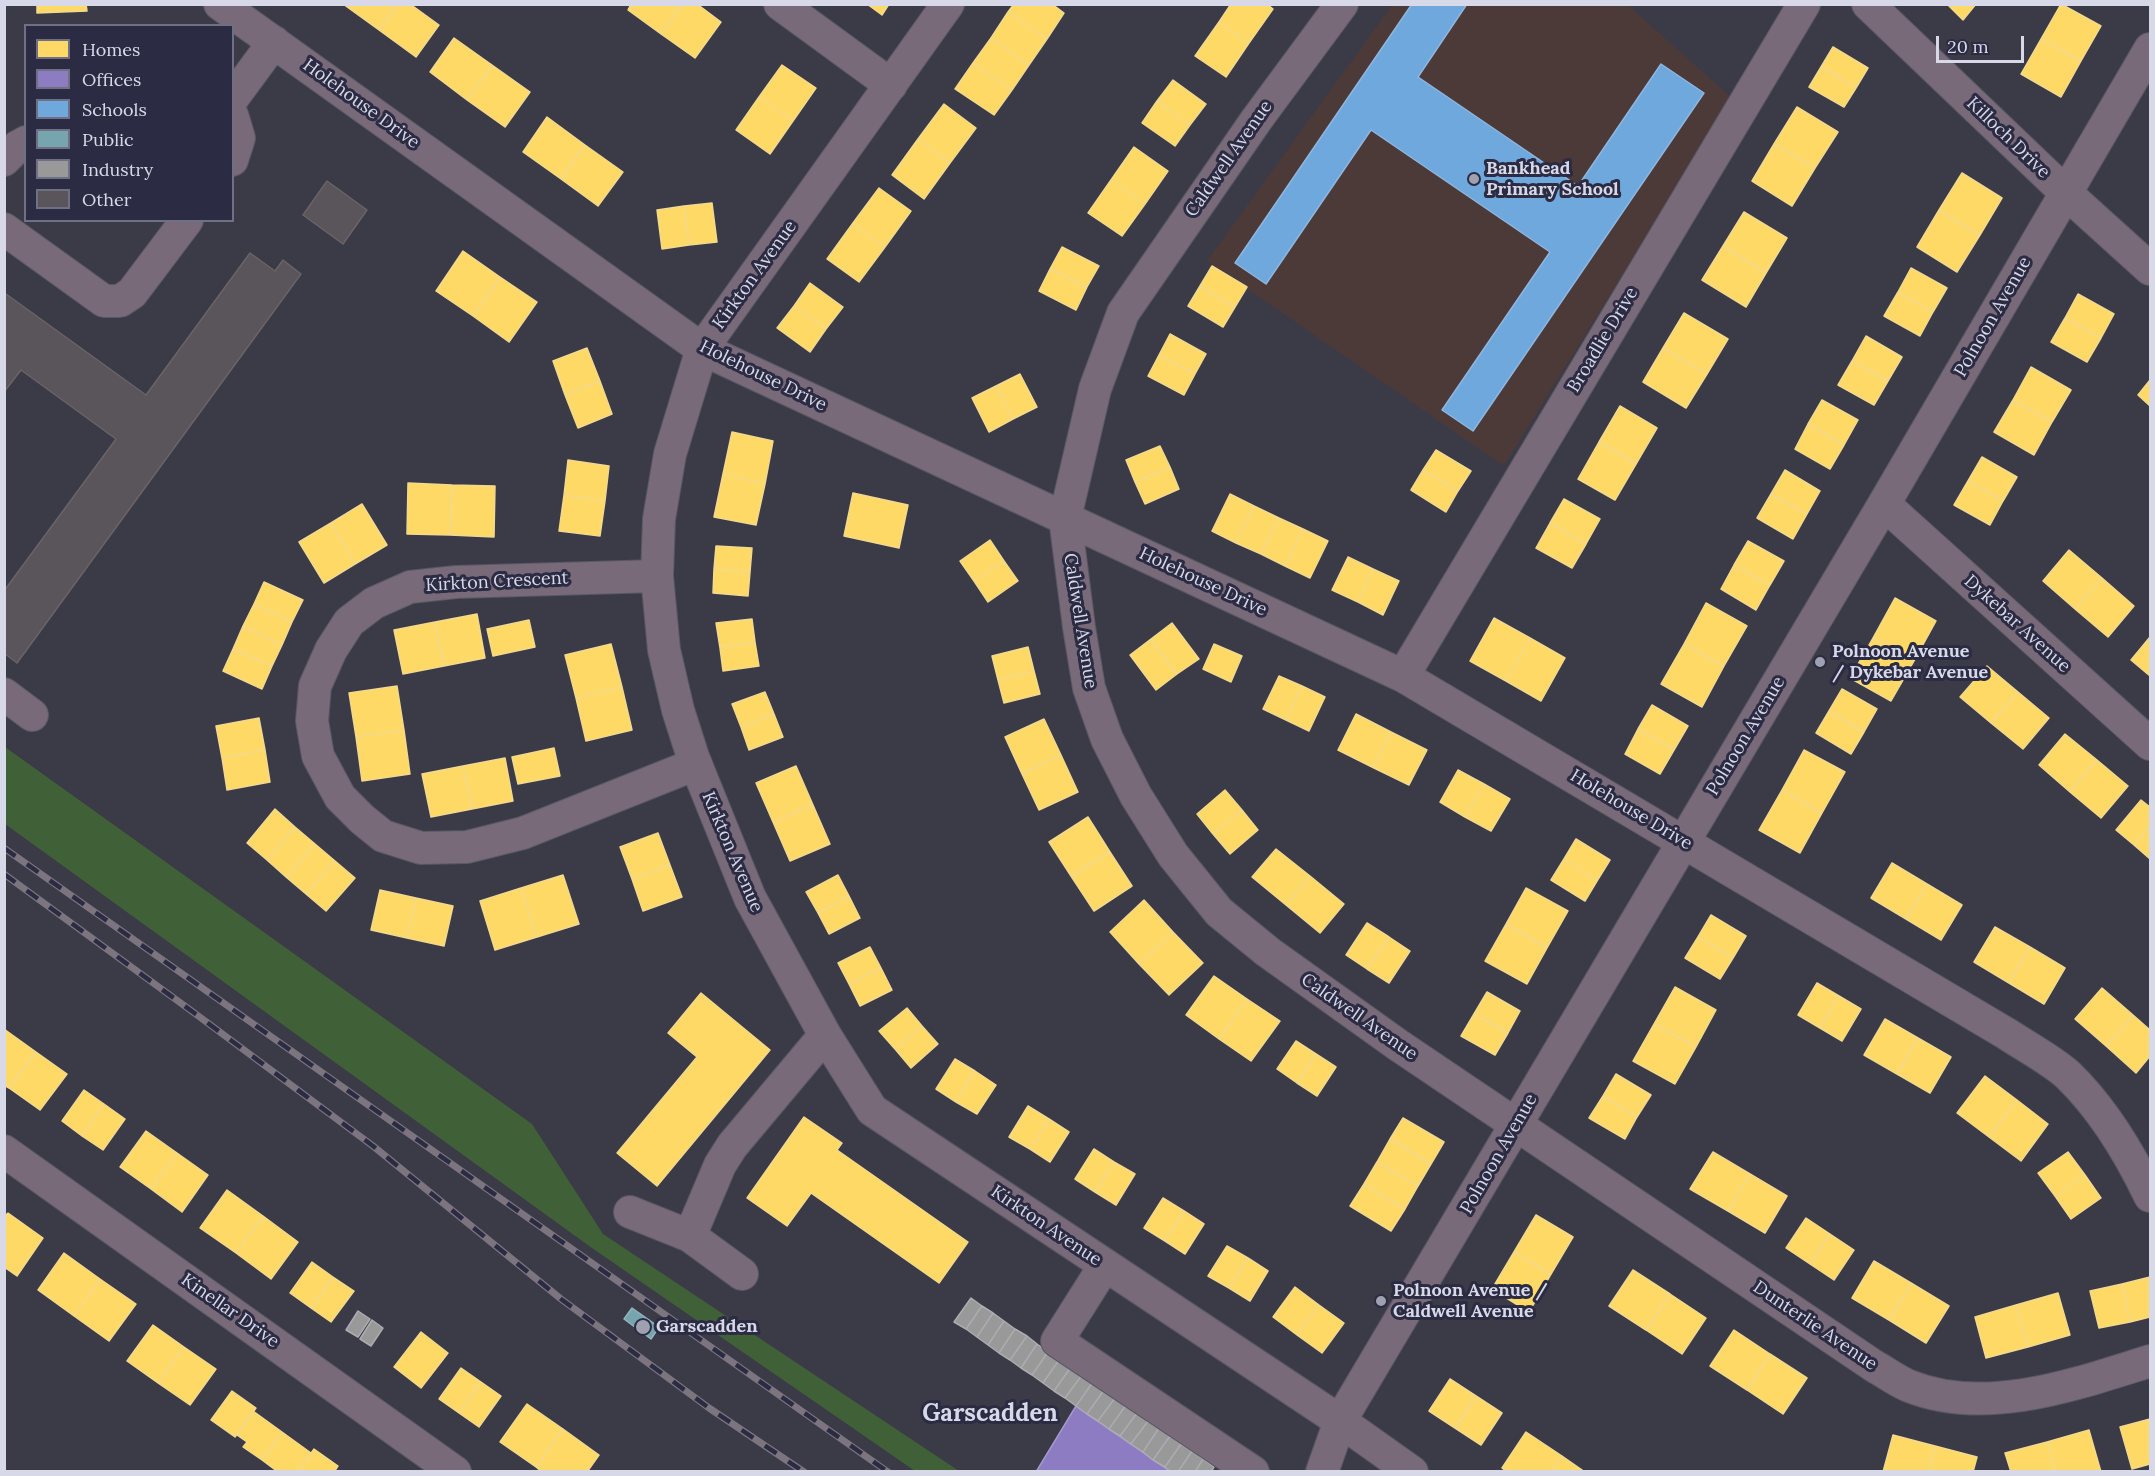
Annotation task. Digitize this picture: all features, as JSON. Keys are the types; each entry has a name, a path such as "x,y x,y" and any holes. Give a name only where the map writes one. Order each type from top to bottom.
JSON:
{"street":[{"name":"Holehouse Drive","path":"220,4 702,349 1403,676 2007,1034 2067,1074 2101,1113 2131,1155 2151,1196"},
{"path":"780,4 891,85"},
{"name":"Kirkton Avenue","path":"948,4 702,349 670,454 659,519 657,576 664,650 678,710 696,764 750,898 825,1035 872,1110 1340,1421 1412,1472"},
{"name":"Caldwell Avenue","path":"1342,4 1257,119 1123,313 1095,389 1065,518 1079,627 1089,688 1112,749 1136,796 1173,855 1220,912 1268,952 1398,1045 1518,1124"},
{"name":"Broadlie Drive","path":"1403,676 1804,4"},
{"name":"Killoch Drive","path":"1868,4 2066,193 2151,269"},
{"path":"234,96 273,42"},
{"name":"Polnoon Avenue","path":"1322,1472 1340,1421 1518,1124 2151,49"},
{"path":"234,122 239,138 234,154"},
{"path":"4,160 24,143"},
{"path":"4,229 104,301 120,301 132,293 185,222"},
{"name":"Dykebar Avenue","path":"1884,504 2151,744"},
{"name":"Kirkton Crescent","path":"657,576 456,582 410,588 374,603 349,622 331,650 315,686 312,721 318,756 340,797 362,819 383,836 422,848 467,847 523,833 696,764"},
{"path":"4,694 32,715"},
{"path":"690,1236 720,1165 732,1146 825,1035"},
{"name":"Dunterlie Avenue","path":"1518,1124 1874,1366 1909,1386 1950,1397 1990,1400 2077,1384 2151,1361"},
{"name":"Kinellar Drive","path":"4,1151 455,1472"},
{"path":"630,1212 690,1236 742,1274"},
{"path":"1105,1265 1057,1341 1253,1472"}],"shaded area":[{"name":"Bankhead Primary School","path":"1392,5 1628,5 1732,98 1504,466 1207,261"}],"green space":[{"path":"5,747 532,1124 603,1234 959,1471 915,1471 592,1248 5,824"}],"building: Homes":[{"path":"37,4 86,4 87,11 37,13"},
{"path":"343,4 398,4 379,30"},
{"path":"398,4 410,4 439,25 416,57 379,30"},
{"path":"631,4 682,4 661,34 628,10"},
{"path":"682,4 697,4 721,22 695,58 661,34"},
{"path":"867,4 889,4 882,15"},
{"path":"1014,4 1052,4 1064,13 1047,39 1008,12"},
{"path":"1231,4 1267,4 1273,9 1249,43 1219,22"},
{"path":"1947,4 1976,4 1963,20"},
{"path":"2061,4 2101,26 2081,61 2041,39"},
{"path":"1008,12 1047,39 1029,65 991,38"},
{"path":"1219,22 1249,43 1226,77 1195,56"},
{"path":"454,38 492,65 467,100 430,72"},
{"path":"991,38 1029,65 1012,90 973,63"},
{"path":"2041,39 2081,61 2061,97 2021,74"},
{"path":"1833,47 1868,68 1856,88 1821,67"},
{"path":"973,63 1012,90 994,115 955,89"},
{"path":"492,65 530,92 505,127 467,100"},
{"path":"782,65 816,88 793,121 759,97"},
{"path":"1821,67 1856,88 1844,107 1809,87"},
{"path":"1173,80 1206,104 1190,125 1157,101"},
{"path":"759,97 793,121 770,154 736,130"},
{"path":"1157,101 1190,125 1175,146 1142,123"},
{"path":"944,104 976,128 950,163 918,139"},
{"path":"1797,107 1838,132 1815,168 1774,144"},
{"path":"547,117 585,145 561,179 523,152"},
{"path":"918,139 950,163 924,199 892,175"},
{"path":"1774,144 1815,168 1792,206 1752,181"},
{"path":"585,145 623,172 598,206 561,179"},
{"path":"1134,147 1168,171 1145,204 1111,180"},
{"path":"1962,173 2002,198 1980,235 1939,210"},
{"path":"1111,180 1145,204 1122,236 1088,213"},
{"path":"879,188 911,211 885,247 853,223"},
{"path":"712,203 717,242 689,245 684,206"},
{"path":"684,206 689,245 662,249 657,210"},
{"path":"1939,210 1980,235 1957,272 1917,247"},
{"path":"1744,212 1787,238 1766,273 1723,246"},
{"path":"853,223 885,247 859,282 827,259"},
{"path":"1723,246 1766,273 1746,307 1702,280"},
{"path":"1062,247 1099,266 1087,287 1050,269"},
{"path":"463,251 500,277 473,316 436,291"},
{"path":"1212,266 1247,287 1235,307 1200,286"},
{"path":"1911,268 1947,288 1933,312 1898,292"},
{"path":"1050,269 1087,287 1076,310 1039,291"},
{"path":"500,277 537,302 509,342 473,316"},
{"path":"810,283 843,307 826,329 794,306"},
{"path":"1200,286 1235,307 1223,327 1188,306"},
{"path":"1898,292 1933,312 1920,336 1884,316"},
{"path":"2078,294 2114,314 2101,338 2065,318"},
{"path":"794,306 826,329 810,352 777,328"},
{"path":"1684,313 1728,339 1707,374 1663,348"},
{"path":"2065,318 2101,338 2087,362 2051,342"},
{"path":"1170,334 1206,354 1195,374 1159,355"},
{"path":"1866,336 1902,357 1888,381 1852,361"},
{"path":"587,348 600,381 565,395 553,361"},
{"path":"1663,348 1707,374 1686,408 1643,382"},
{"path":"1159,355 1195,374 1184,395 1148,376"},
{"path":"1852,361 1888,381 1874,405 1838,385"},
{"path":"2031,367 2071,390 2052,422 2013,400"},
{"path":"1020,374 1037,407 1013,419 996,386"},
{"path":"2150,380 2150,406 2138,395"},
{"path":"600,381 612,414 578,428 565,395"},
{"path":"996,386 1013,419 989,432 972,398"},
{"path":"1822,400 1858,420 1844,445 1808,424"},
{"path":"2013,400 2052,422 2034,455 1994,432"},
{"path":"1620,406 1657,428 1636,464 1599,442"},
{"path":"1808,424 1844,445 1830,469 1795,449"},
{"path":"732,432 773,441 765,484 723,474"},
{"path":"1599,442 1636,464 1615,500 1578,479"},
{"path":"1160,446 1170,467 1135,482 1126,460"},
{"path":"1436,450 1471,471 1458,491 1423,470"},
{"path":"1982,457 2017,477 2003,501 1968,481"},
{"path":"568,460 609,466 605,501 564,495"},
{"path":"1170,467 1179,489 1145,504 1135,482"},
{"path":"1423,470 1458,491 1446,512 1411,490"},
{"path":"1785,470 1820,491 1807,514 1771,494"},
{"path":"723,474 765,484 756,525 714,517"},
{"path":"1968,481 2003,501 1990,525 1954,505"},
{"path":"408,483 452,485 450,535 407,534"},
{"path":"452,485 495,486 494,537 450,535"},
{"path":"853,493 908,505 899,548 844,536"},
{"path":"1230,494 1254,506 1236,543 1212,531"},
{"path":"1771,494 1807,514 1793,539 1757,518"},
{"path":"564,495 605,501 600,536 559,531"},
{"path":"1564,499 1600,519 1586,544 1550,523"},
{"path":"362,504 387,545 355,564 331,523"},
{"path":"1254,506 1279,518 1261,554 1236,543"},
{"path":"1279,518 1303,529 1285,566 1261,554"},
{"path":"331,523 355,564 324,583 299,542"},
{"path":"1550,523 1586,544 1572,568 1536,548"},
{"path":"1303,529 1328,541 1310,578 1285,566"},
{"path":"990,540 1004,561 974,581 960,561"},
{"path":"1748,541 1784,561 1770,585 1734,565"},
{"path":"716,546 752,548 750,572 714,569"},
{"path":"2069,550 2102,578 2075,609 2043,581"},
{"path":"1348,557 1373,569 1358,602 1332,590"},
{"path":"1004,561 1018,581 988,602 974,581"},
{"path":"1734,565 1770,585 1756,610 1721,589"},
{"path":"714,569 750,572 748,596 713,593"},
{"path":"1373,569 1399,581 1383,615 1358,602"},
{"path":"2102,578 2134,606 2108,637 2075,609"},
{"path":"264,582 303,600 292,622 254,604"},
{"path":"1895,598 1936,621 1914,661 1873,638"},
{"path":"1706,603 1747,626 1724,666 1684,644"},
{"path":"254,604 292,622 282,645 243,626"},
{"path":"477,614 485,658 444,666 435,622"},
{"path":"1494,618 1530,638 1506,681 1470,661"},
{"path":"752,619 755,642 720,648 716,623"},
{"path":"529,620 535,647 493,656 487,629"},
{"path":"435,622 444,666 403,674 394,630"},
{"path":"1172,623 1199,659 1177,674 1151,639"},
{"path":"243,626 282,645 272,666 233,649"},
{"path":"2150,637 2150,676 2131,660"},
{"path":"1530,638 1565,658 1541,701 1506,681"},
{"path":"1873,638 1914,661 1891,701 1850,678"},
{"path":"1151,639 1177,674 1156,690 1130,655"},
{"path":"755,642 759,666 723,671 720,648"},
{"path":"611,644 622,687 576,698 565,655"},
{"path":"1214,644 1242,656 1231,682 1203,669"},
{"path":"1684,644 1724,666 1702,707 1661,684"},
{"path":"1028,647 1034,671 998,680 992,656"},
{"path":"233,649 272,666 262,689 223,671"},
{"path":"1987,666 2018,692 1991,723 1960,697"},
{"path":"1034,671 1040,694 1004,703 998,680"},
{"path":"1279,676 1302,686 1286,720 1263,709"},
{"path":"397,686 404,730 356,737 349,693"},
{"path":"1302,686 1325,697 1309,731 1286,720"},
{"path":"622,687 632,730 586,741 576,698"},
{"path":"1842,689 1877,709 1864,732 1829,711"},
{"path":"765,692 774,714 741,727 732,704"},
{"path":"2018,692 2049,718 2023,749 1991,723"},
{"path":"1652,705 1688,726 1674,750 1638,729"},
{"path":"1829,711 1864,732 1851,754 1816,733"},
{"path":"774,714 783,737 749,750 741,727"},
{"path":"1356,714 1391,732 1374,768 1338,750"},
{"path":"259,718 265,750 222,758 216,726"},
{"path":"1044,719 1061,755 1022,774 1005,737"},
{"path":"1638,729 1674,750 1660,774 1625,754"},
{"path":"404,730 410,774 362,781 356,737"},
{"path":"1391,732 1427,750 1409,785 1374,768"},
{"path":"2065,734 2097,760 2070,792 2039,765"},
{"path":"554,748 560,776 518,784 512,757"},
{"path":"265,750 270,782 227,790 222,758"},
{"path":"1804,750 1845,772 1822,813 1782,790"},
{"path":"1061,755 1078,792 1039,810 1022,774"},
{"path":"505,758 513,801 472,809 463,766"},
{"path":"2097,760 2128,786 2101,818 2070,792"},
{"path":"463,766 472,809 431,817 422,774"},
{"path":"796,766 813,805 773,822 756,783"},
{"path":"1458,770 1484,784 1465,817 1440,802"},
{"path":"1484,784 1510,799 1491,831 1465,817"},
{"path":"1225,790 1242,810 1213,834 1197,814"},
{"path":"1782,790 1822,813 1800,853 1759,830"},
{"path":"2141,800 2150,807 2150,826 2134,845 2116,830"},
{"path":"813,805 830,844 790,861 773,822"},
{"path":"275,809 295,827 267,860 247,843"},
{"path":"1242,810 1258,830 1230,854 1213,834"},
{"path":"1088,817 1110,852 1071,876 1049,842"},
{"path":"2150,826 2150,859 2134,845"},
{"path":"295,827 315,844 286,877 267,860"},
{"path":"658,833 670,865 632,879 620,847"},
{"path":"1576,839 1610,860 1597,881 1564,859"},
{"path":"315,844 335,861 306,894 286,877"},
{"path":"1276,849 1310,876 1286,905 1252,877"},
{"path":"1110,852 1132,886 1094,911 1071,876"},
{"path":"1564,859 1597,881 1585,901 1551,880"},
{"path":"335,861 355,878 326,911 306,894"},
{"path":"1892,863 1927,884 1906,919 1871,898"},
{"path":"670,865 682,897 643,911 632,879"},
{"path":"563,875 579,924 537,937 521,888"},
{"path":"838,875 849,896 818,913 806,892"},
{"path":"1310,876 1344,904 1320,933 1286,905"},
{"path":"1927,884 1962,905 1941,940 1906,919"},
{"path":"521,888 537,937 495,950 480,901"},
{"path":"1526,888 1568,911 1547,948 1506,924"},
{"path":"380,890 416,898 407,938 371,930"},
{"path":"849,896 860,918 829,934 818,913"},
{"path":"416,898 453,906 444,946 407,938"},
{"path":"1144,900 1173,932 1139,964 1110,932"},
{"path":"1711,915 1746,936 1733,958 1698,937"},
{"path":"1367,923 1389,937 1367,969 1346,955"},
{"path":"1506,924 1547,948 1527,984 1485,961"},
{"path":"1995,927 2030,947 2009,983 1974,962"},
{"path":"1173,932 1203,963 1169,995 1139,964"},
{"path":"1389,937 1410,951 1389,983 1367,969"},
{"path":"1698,937 1733,958 1720,979 1685,958"},
{"path":"870,947 881,968 849,984 838,963"},
{"path":"2030,947 2065,968 2044,1004 2009,983"},
{"path":"881,968 892,990 860,1006 849,984"},
{"path":"1214,976 1247,999 1219,1039 1186,1015"},
{"path":"1817,983 1839,996 1820,1028 1798,1015"},
{"path":"1675,987 1716,1010 1696,1047 1654,1024"},
{"path":"2102,988 2133,1015 2106,1046 2075,1019"},
{"path":"1487,992 1520,1011 1508,1033 1474,1014"},
{"path":"701,993 770,1050 657,1186 617,1153 697,1057 668,1033"},
{"path":"1839,996 1861,1009 1842,1041 1820,1028"},
{"path":"1247,999 1280,1021 1251,1061 1219,1039"},
{"path":"907,1008 922,1026 895,1049 879,1031"},
{"path":"1474,1014 1508,1033 1495,1055 1461,1036"},
{"path":"2133,1015 2150,1030 2150,1056 2136,1073 2106,1046"},
{"path":"1885,1019 1918,1038 1897,1074 1864,1055"},
{"path":"1654,1024 1696,1047 1675,1084 1633,1061"},
{"path":"922,1026 938,1044 911,1068 895,1049"},
{"path":"4,1029 36,1052 9,1088 4,1085"},
{"path":"1918,1038 1951,1057 1930,1093 1897,1074"},
{"path":"1296,1041 1316,1054 1297,1083 1277,1069"},
{"path":"36,1052 67,1074 40,1110 9,1088"},
{"path":"1316,1054 1336,1067 1317,1096 1297,1083"},
{"path":"955,1059 975,1071 956,1102 936,1089"},
{"path":"975,1071 996,1085 977,1114 956,1102"},
{"path":"1616,1074 1651,1095 1637,1117 1603,1096"},
{"path":"1985,1076 2017,1100 1989,1137 1957,1113"},
{"path":"84,1090 104,1104 82,1136 62,1121"},
{"path":"1603,1096 1637,1117 1625,1139 1589,1118"},
{"path":"2017,1100 2048,1124 2021,1161 1989,1137"},
{"path":"104,1104 125,1119 103,1150 82,1136"},
{"path":"1028,1106 1049,1119 1030,1149 1009,1137"},
{"path":"804,1117 842,1143 837,1150 968,1242 939,1283 811,1193 787,1226 747,1198"},
{"path":"1403,1118 1444,1142 1431,1164 1390,1139"},
{"path":"1049,1119 1069,1132 1050,1162 1030,1149"},
{"path":"146,1131 177,1153 151,1189 120,1167"},
{"path":"1390,1139 1431,1164 1418,1186 1377,1162"},
{"path":"1094,1149 1114,1162 1095,1192 1075,1179"},
{"path":"1713,1152 1750,1174 1728,1211 1690,1189"},
{"path":"2068,1152 2085,1175 2055,1196 2038,1173"},
{"path":"177,1153 208,1175 182,1212 151,1189"},
{"path":"1114,1162 1135,1174 1116,1205 1095,1192"},
{"path":"1377,1162 1418,1186 1405,1209 1364,1184"},
{"path":"1750,1174 1787,1196 1765,1233 1728,1211"},
{"path":"2085,1175 2101,1198 2071,1219 2055,1196"},
{"path":"1364,1184 1405,1209 1391,1231 1350,1206"},
{"path":"227,1190 263,1216 236,1253 200,1228"},
{"path":"1163,1198 1184,1211 1165,1241 1144,1228"},
{"path":"1184,1211 1204,1224 1185,1254 1165,1241"},
{"path":"8,1213 43,1238 17,1276 4,1267 4,1217"},
{"path":"1536,1215 1573,1237 1551,1274 1514,1252"},
{"path":"263,1216 298,1242 271,1279 236,1253"},
{"path":"1806,1218 1830,1234 1810,1264 1786,1248"},
{"path":"1830,1234 1854,1250 1834,1280 1810,1264"},
{"path":"1227,1246 1248,1258 1229,1288 1208,1276"},
{"path":"1514,1252 1551,1274 1529,1312 1492,1289"},
{"path":"64,1253 100,1279 74,1316 38,1290"},
{"path":"1248,1258 1268,1271 1250,1301 1229,1288"},
{"path":"1874,1261 1911,1283 1889,1320 1852,1298"},
{"path":"312,1262 333,1277 311,1308 290,1293"},
{"path":"1633,1270 1670,1294 1646,1330 1609,1306"},
{"path":"333,1277 354,1291 331,1322 311,1308"},
{"path":"2150,1277 2150,1317 2130,1322 2122,1284"},
{"path":"100,1279 136,1304 109,1341 74,1316"},
{"path":"1911,1283 1949,1306 1926,1343 1889,1320"},
{"path":"2122,1284 2130,1322 2099,1328 2090,1291"},
{"path":"1295,1287 1319,1305 1297,1335 1273,1317"},
{"path":"2058,1293 2070,1335 2028,1347 2016,1305"},
{"path":"1670,1294 1706,1318 1682,1354 1646,1330"},
{"path":"1319,1305 1344,1323 1322,1353 1297,1335"},
{"path":"2016,1305 2028,1347 1986,1358 1975,1317"},
{"path":"153,1325 184,1347 158,1383 127,1361"},
{"path":"1734,1330 1770,1354 1747,1390 1710,1366"},
{"path":"421,1332 448,1353 421,1388 394,1367"},
{"path":"184,1347 216,1369 190,1405 158,1383"},
{"path":"1770,1354 1807,1378 1783,1414 1747,1390"},
{"path":"461,1368 481,1382 459,1413 439,1399"},
{"path":"1450,1379 1476,1396 1455,1428 1429,1411"},
{"path":"481,1382 501,1396 479,1427 459,1413"},
{"path":"232,1391 256,1408 235,1437 211,1420"},
{"path":"1476,1396 1502,1413 1481,1445 1455,1428"},
{"path":"527,1404 563,1429 536,1467 500,1442"},
{"path":"253,1411 282,1432 262,1460 243,1447 247,1442 237,1435"},
{"path":"2150,1419 2150,1464 2132,1469 2120,1427"},
{"path":"563,1429 599,1455 587,1472 542,1472 536,1467"},
{"path":"2089,1430 2101,1472 2056,1472 2047,1442"},
{"path":"282,1432 311,1453 298,1472 285,1470 278,1472 262,1460"},
{"path":"1526,1432 1562,1456 1552,1472 1507,1472 1502,1468"},
{"path":"1893,1435 1935,1446 1928,1472 1883,1472"},
{"path":"2047,1442 2056,1472 2011,1472 2005,1453"},
{"path":"1935,1446 1977,1457 1973,1472 1928,1472"},
{"path":"314,1449 338,1466 334,1472 298,1472"},
{"path":"1562,1456 1585,1472 1552,1472"}],"building: Offices":[{"path":"1076,1406 1087,1414 1171,1472 1036,1472"}],"building: Schools":[{"path":"1412,4 1467,4 1418,77 1578,186 1661,64 1704,93 1473,431 1442,410 1550,252 1371,130 1266,284 1235,263"}],"building: Public":[{"path":"632,1308 659,1327 651,1339 624,1319"}],"building: Industry":[{"path":"971,1298 982,1306 966,1329 954,1322"},
{"path":"982,1306 993,1313 977,1337 966,1329"},
{"path":"358,1311 370,1319 358,1337 346,1330"},
{"path":"993,1313 1004,1321 988,1345 977,1337"},
{"path":"372,1320 383,1328 371,1346 360,1339"},
{"path":"1004,1321 1015,1329 999,1353 988,1345"},
{"path":"1015,1329 1027,1336 1010,1360 999,1353"},
{"path":"1027,1336 1037,1344 1021,1368 1010,1360"},
{"path":"1037,1344 1048,1352 1032,1375 1021,1368"},
{"path":"1048,1352 1059,1360 1043,1383 1032,1375"},
{"path":"1059,1360 1071,1367 1054,1391 1043,1383"},
{"path":"1071,1367 1082,1375 1065,1398 1054,1391"},
{"path":"1082,1375 1093,1382 1076,1406 1065,1398"},
{"path":"1093,1382 1104,1390 1087,1414 1076,1406"},
{"path":"1104,1390 1115,1398 1098,1421 1087,1414"},
{"path":"1115,1398 1126,1405 1109,1429 1098,1421"},
{"path":"1126,1405 1137,1413 1120,1436 1109,1429"},
{"path":"1137,1413 1148,1421 1131,1444 1120,1436"},
{"path":"1148,1421 1159,1428 1143,1452 1131,1444"},
{"path":"1159,1428 1170,1436 1153,1460 1143,1452"},
{"path":"1170,1436 1181,1444 1165,1467 1153,1460"},
{"path":"1181,1444 1192,1451 1178,1472 1171,1472 1165,1467"},
{"path":"1192,1451 1203,1459 1195,1472 1178,1472"},
{"path":"1203,1459 1214,1467 1211,1472 1195,1472"}],"building: Other":[{"path":"327,181 367,210 343,244 303,215"},
{"path":"250,253 275,271 283,260 301,274 17,663 4,653 4,591 116,439 21,370 4,392 4,296 6,294 146,395"}],"railway":[{"path":"4,848 888,1472"},
{"path":"4,874 373,1146 561,1299 709,1408 804,1472"}],"place":[{"name":"Bankhead Primary School","path":"1474,179"},
{"name":"Polnoon Avenue / Dykebar Avenue","path":"1820,662"},
{"name":"Polnoon Avenue / Caldwell Avenue","path":"1381,1301"},
{"name":"Garscadden","path":"643,1327"}],"district":[{"name":"Garscadden","path":"990,1414"}]}
